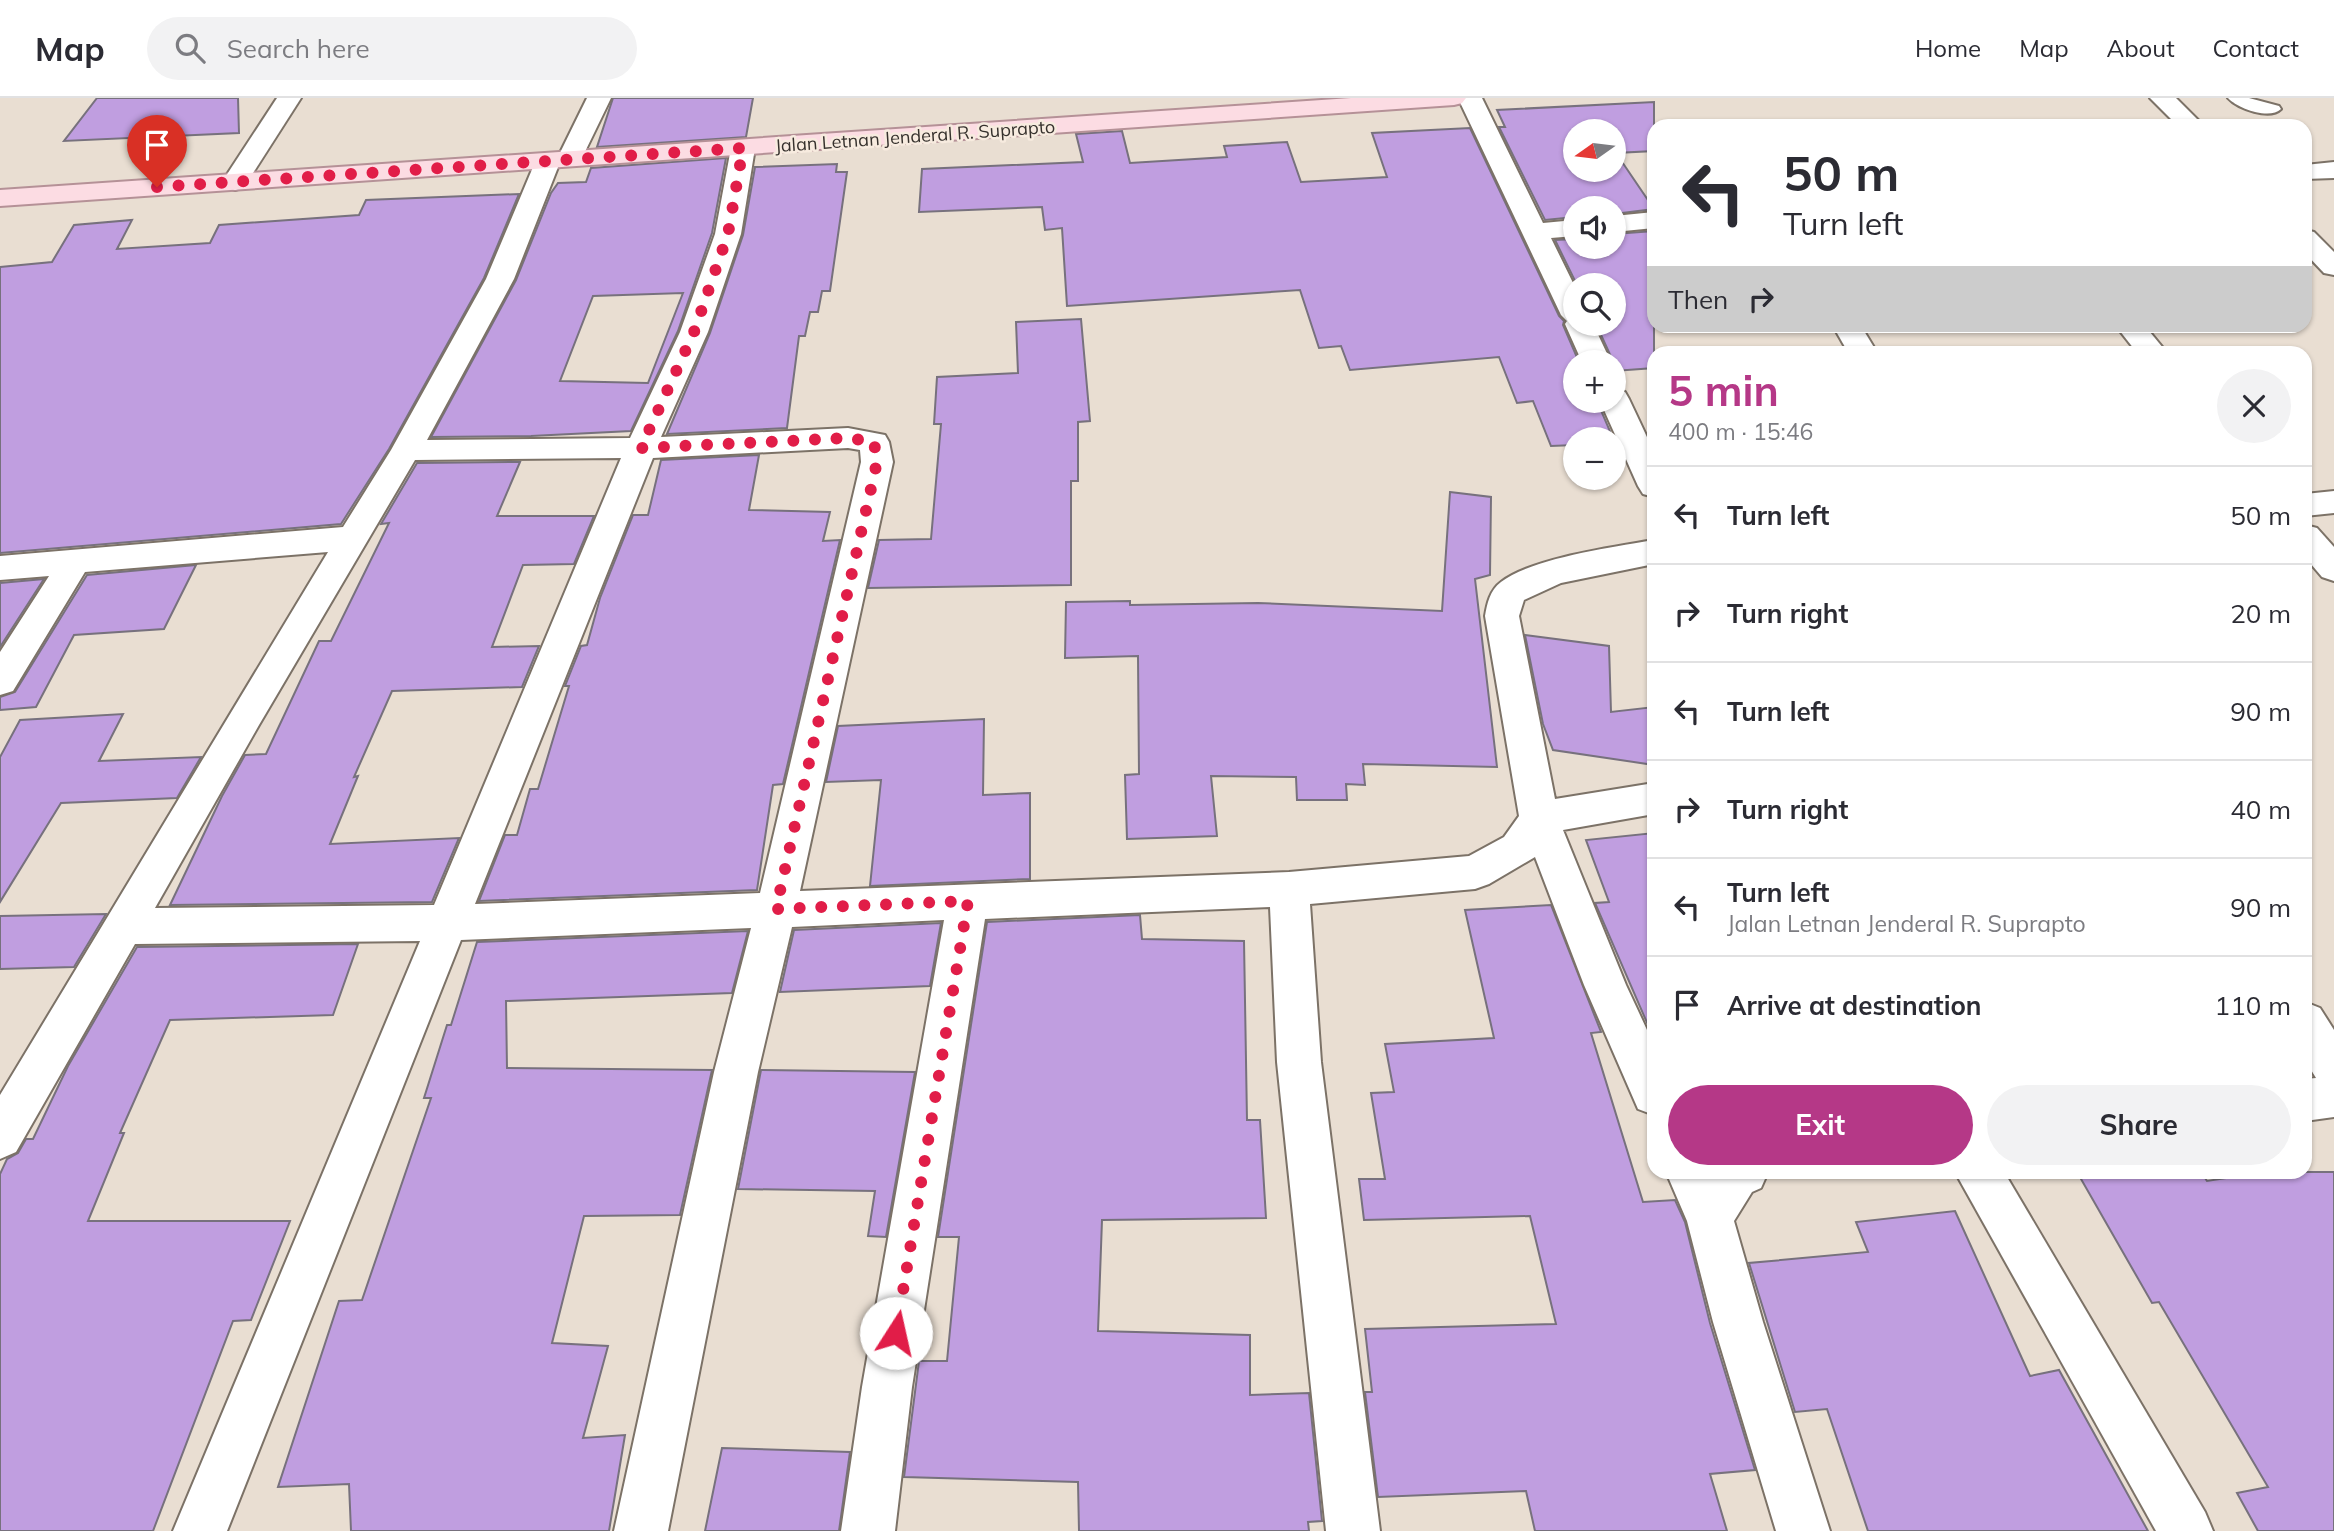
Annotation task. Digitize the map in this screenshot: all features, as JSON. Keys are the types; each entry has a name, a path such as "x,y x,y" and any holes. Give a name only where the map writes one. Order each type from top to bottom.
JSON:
{"main road":[{"name":"Jalan Letnan Jenderal R. Suprapto","path":"0,198 1454,98"}],"street":[{"path":"235,182 289,98"},
{"path":"0,1137 246,715 406,450 499,279 559,159 599,98"},
{"path":"1470,98 1563,289"},
{"path":"2162,98 2184,119"},
{"path":"200,1531 450,923 641,448 694,332 728,234 743,148"},
{"path":"2312,172 2334,170"},
{"path":"1626,223 1647,221"},
{"path":"1536,231 1563,229"},
{"path":"2312,245 2334,267"},
{"path":"1620,413 1647,471"},
{"path":"406,450 641,448 848,438 874,442 876,445 877,462 776,909 736,1072 641,1531"},
{"path":"2312,504 2334,502"},
{"path":"0,568 353,538"},
{"path":"2312,544 2334,569"},
{"path":"1647,554 1532,580 1513,590 1504,599 1502,616 1539,818 1605,985 1647,1078"},
{"path":"0,681 76,560"},
{"path":"125,926 450,923 1289,889 1475,872 1518,849 1539,818 1647,798"},
{"path":"1289,889 1299,1062 1353,1531"},
{"path":"868,1531 887,1387 968,901"},
{"path":"2312,1032 2334,1068"},
{"path":"2312,1099 2334,1096"},
{"path":"1692,1179 1710,1218 1738,1322 1803,1531"},
{"path":"1710,1218 1734,1179"},
{"path":"1982,1179 2186,1531"}],"lane":[{"path":"2236,98 2246,104 2273,109"}],"building":[{"path":"97,98 238,98 239,133 64,141"},
{"path":"613,98 753,98 746,137 597,147"},
{"path":"1654,102 1654,119 1647,119 1647,151 1626,152 1626,119 1563,119 1563,182 1626,182 1626,168 1647,199 1647,210 1626,212 1626,196 1563,196 1563,218 1545,220 1499,127 1505,127 1497,110"},
{"path":"1470,128 1563,320 1563,336 1568,336 1574,350 1563,350 1563,413 1602,413 1608,427 1563,427 1563,446 1551,446 1533,401 1517,403 1499,357 1350,370 1341,346 1319,348 1300,290 1067,306 1062,228 1045,230 1042,207 919,212 922,169 1083,162 1076,134 1122,131 1130,163 1227,157 1224,146 1287,142 1301,182 1387,177 1372,133"},
{"path":"726,158 712,233 678,331 631,431 431,437 516,280 551,193 558,183 586,182 591,168","holes":["683,293 648,383 560,381 593,296"]},
{"path":"837,164 836,172 847,172 830,291 822,291 818,312 810,312 805,336 799,336 787,428 667,434 710,333 743,235 755,167"},
{"path":"519,194 484,278 389,449 341,524 0,553 0,267 52,262 74,225 132,220 117,249 210,243 219,225 359,215 366,200"},
{"path":"1647,232 1647,333 1654,333 1654,346 1647,346 1647,369 1626,370 1626,350 1608,350 1602,336 1626,336 1626,273 1571,273 1564,259 1626,259 1626,233"},
{"path":"1555,240 1563,240 1563,256"},
{"path":"1081,319 1090,421 1078,422 1078,481 1071,481 1071,585 868,588 879,540 931,539 941,424 934,424 937,377 1018,373 1016,322"},
{"path":"759,455 749,510 830,512 823,541 840,540 783,784 773,785 757,890 479,901 505,835 517,835 530,789 538,789 569,686 565,686 581,646 587,645 600,598 633,515 648,515 661,460"},
{"path":"520,462 497,516 594,516 574,564 523,565 492,647 539,646 522,687 392,691 354,777 358,776 330,844 459,838 432,902 170,905 222,796 245,755 266,754 319,641 331,641 389,523 381,524 417,463"},
{"path":"1450,492 1491,497 1490,575 1475,579 1497,767 1363,764 1365,785 1346,784 1347,800 1297,800 1296,777 1211,776 1217,836 1127,839 1125,775 1139,774 1138,656 1065,658 1066,602 1130,601 1130,605 1258,603 1442,611"},
{"path":"196,565 164,629 74,635 36,707 0,710 0,697 15,692 87,575"},
{"path":"44,579 0,647 0,583"},
{"path":"1525,635 1609,646 1611,712 1647,708 1647,764 1553,750 1543,724"},
{"path":"123,714 99,761 201,757 177,798 61,803 0,902 0,757 20,720"},
{"path":"984,719 983,795 1030,793 1030,879 870,886 881,780 826,782 838,726"},
{"path":"1647,834 1647,1023 1595,903 1609,902 1586,840"},
{"path":"1551,905 1601,1032 1591,1033 1643,1202 1675,1200 1685,1222 1710,1323 1755,1470 1710,1474 1727,1531 1535,1531 1526,1491 1378,1497 1365,1392 1372,1392 1365,1329 1556,1324 1530,1216 1364,1220 1359,1179 1385,1179 1371,1093 1394,1092 1385,1044 1494,1038 1465,910"},
{"path":"106,914 74,967 0,969 0,916"},
{"path":"1140,915 1142,939 1244,941 1247,1120 1260,1120 1266,1218 1102,1220 1098,1331 1250,1335 1250,1395 1309,1393 1322,1521 1308,1522 1309,1531 1079,1531 1078,1482 904,1477 919,1361 947,1361 959,1237 938,1237 987,922"},
{"path":"941,923 930,986 780,992 794,930"},
{"path":"748,931 732,993 506,1001 507,1068 712,1070 680,1215 584,1216 552,1343 608,1346 583,1438 625,1435 609,1531 351,1531 349,1484 278,1487 339,1301 362,1300 431,1098 424,1098 477,942"},
{"path":"358,944 333,1015 170,1020 120,1133 124,1133 88,1221 290,1221 251,1320 233,1321 153,1531 0,1531 0,1174 7,1159 18,1153 26,1139 33,1139 68,1066 137,947"},
{"path":"761,1070 915,1072 886,1237 868,1236 875,1191 738,1189"},
{"path":"2312,1172 2334,1172 2334,1531 2258,1531 2237,1493 2268,1487 2159,1302 2152,1303 2081,1179 2312,1179"},
{"path":"1955,1211 2030,1376 2059,1370 2148,1531 1868,1531 1827,1409 1795,1412 1749,1263 1868,1252 1856,1222"},
{"path":"722,1448 850,1452 839,1531 705,1531"}],"route":[{"path":"157,187 743,148 728,234 694,332 641,448 848,438 874,442 876,445 877,462 776,909 968,901 896,1333"}]}
